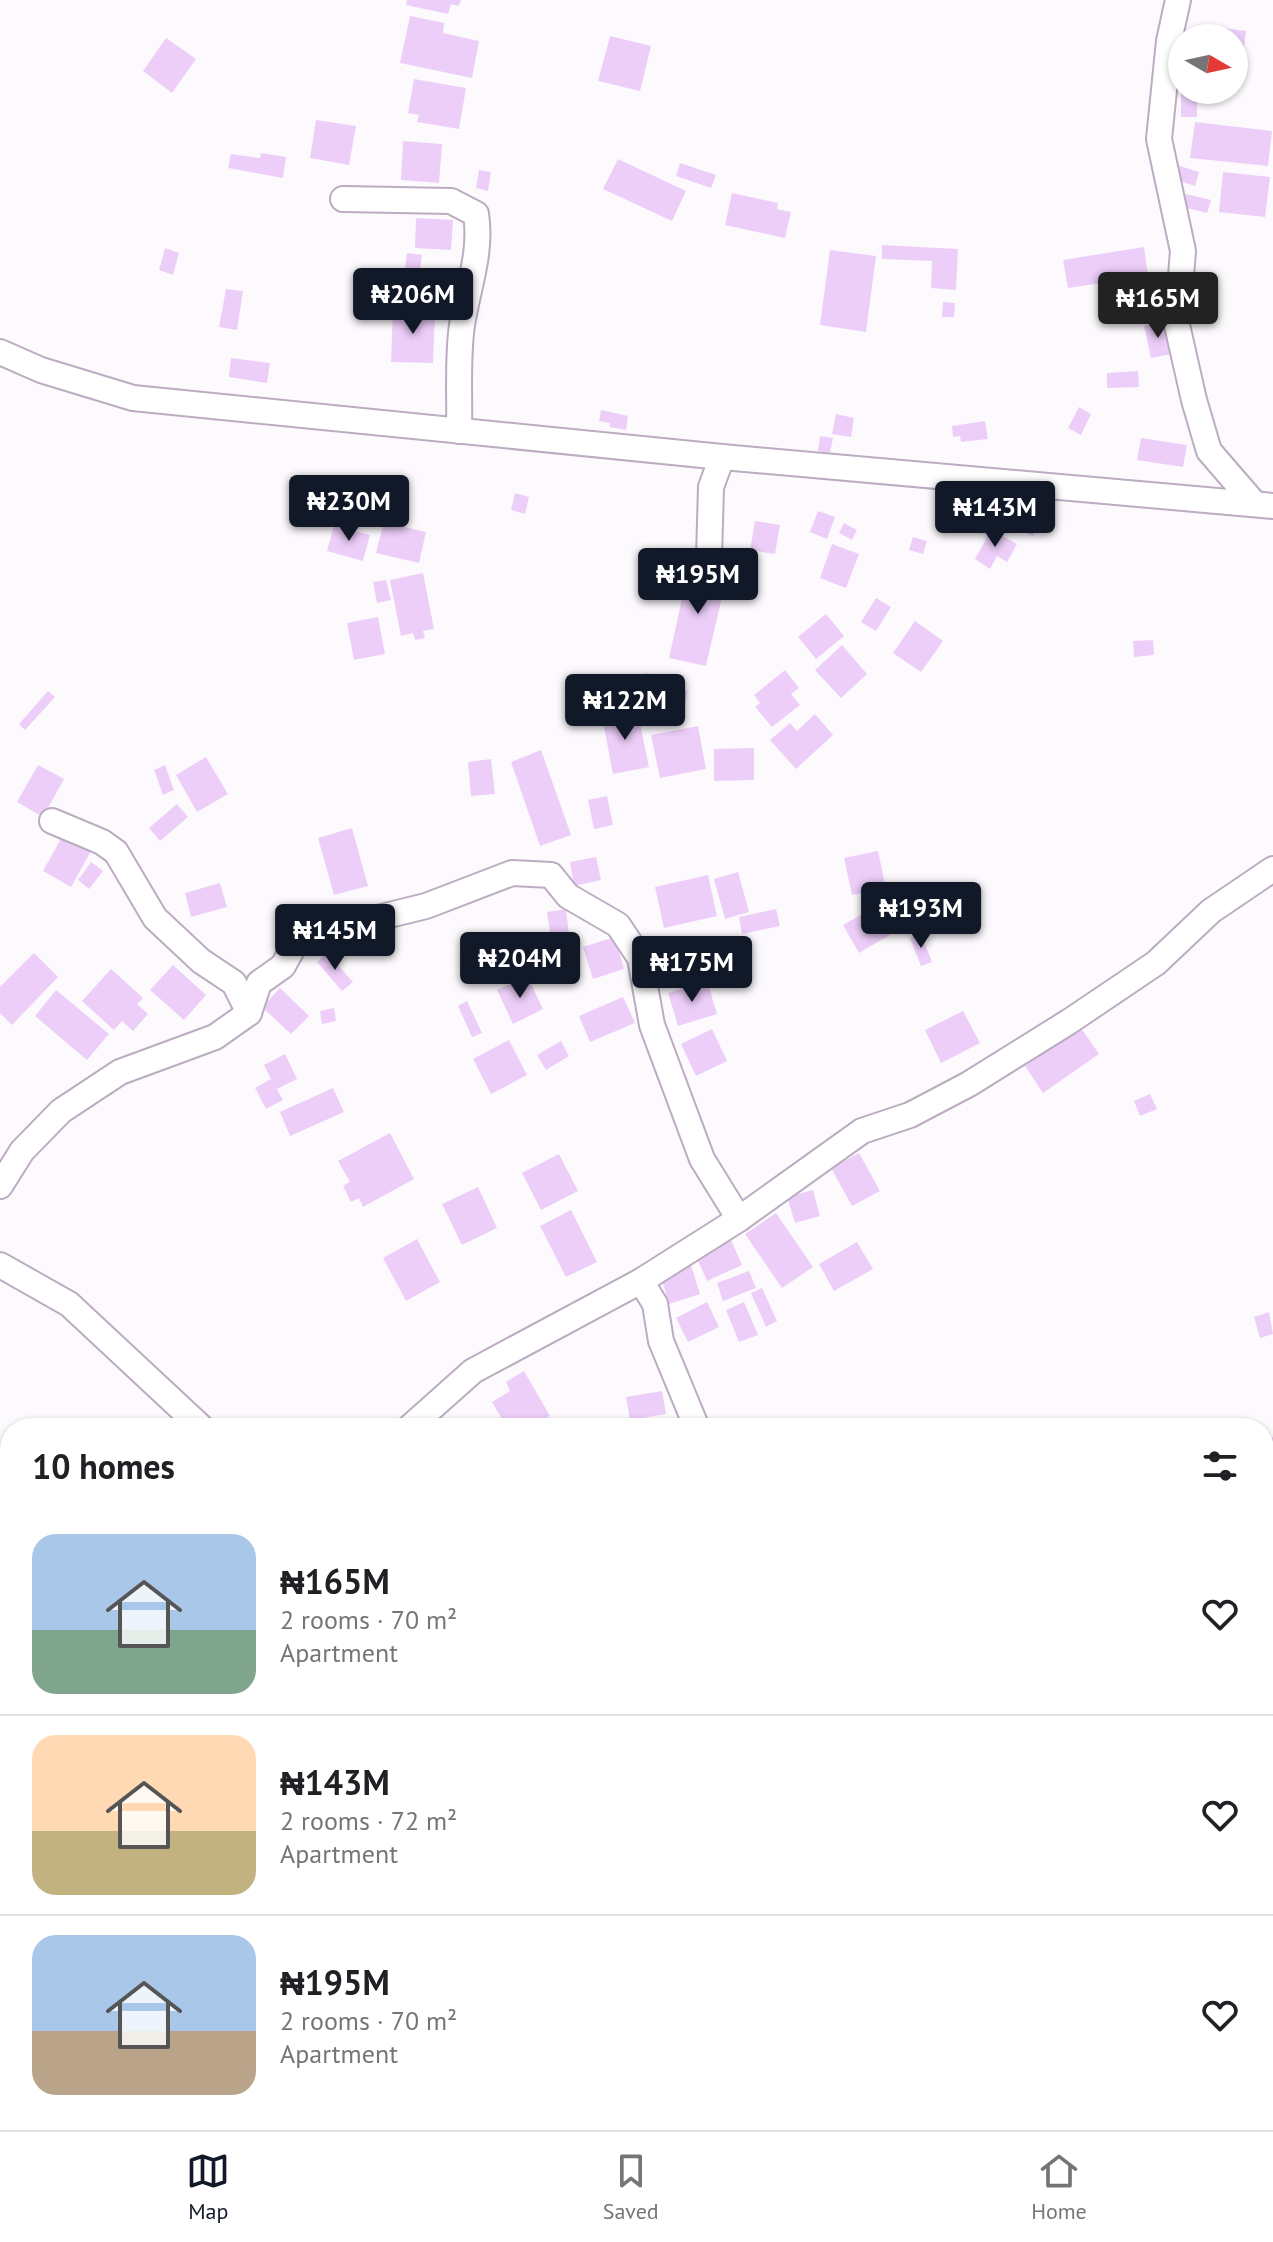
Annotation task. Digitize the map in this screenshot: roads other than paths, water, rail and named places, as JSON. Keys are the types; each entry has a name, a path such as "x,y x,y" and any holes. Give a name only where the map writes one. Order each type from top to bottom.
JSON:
{"street":[{"path":"1178,0 1169,41 1159,139 1183,251 1177,325 1209,451 1264,504"},
{"path":"343,199 451,201 476,214 478,250 462,327 459,431"},
{"path":"0,352 41,370 133,398 722,457 1264,504"},
{"path":"709,557 711,487 722,457"},
{"path":"52,821 102,842 116,852 155,918 201,961 234,983 249,1013"},
{"path":"420,1418 473,1371 641,1281 739,1219 862,1131 910,1115 969,1084 1070,1021 1156,963 1211,911 1273,869"},
{"path":"0,1186 22,1151 61,1111 120,1072 215,1037 249,1013 259,983 283,966 294,946 316,933 426,906 512,873 551,875 568,896 618,925 640,958 652,1025 702,1159 739,1219"},
{"path":"0,1265 69,1304 191,1418"},
{"path":"641,1281 655,1304 661,1341 693,1418"}]}
